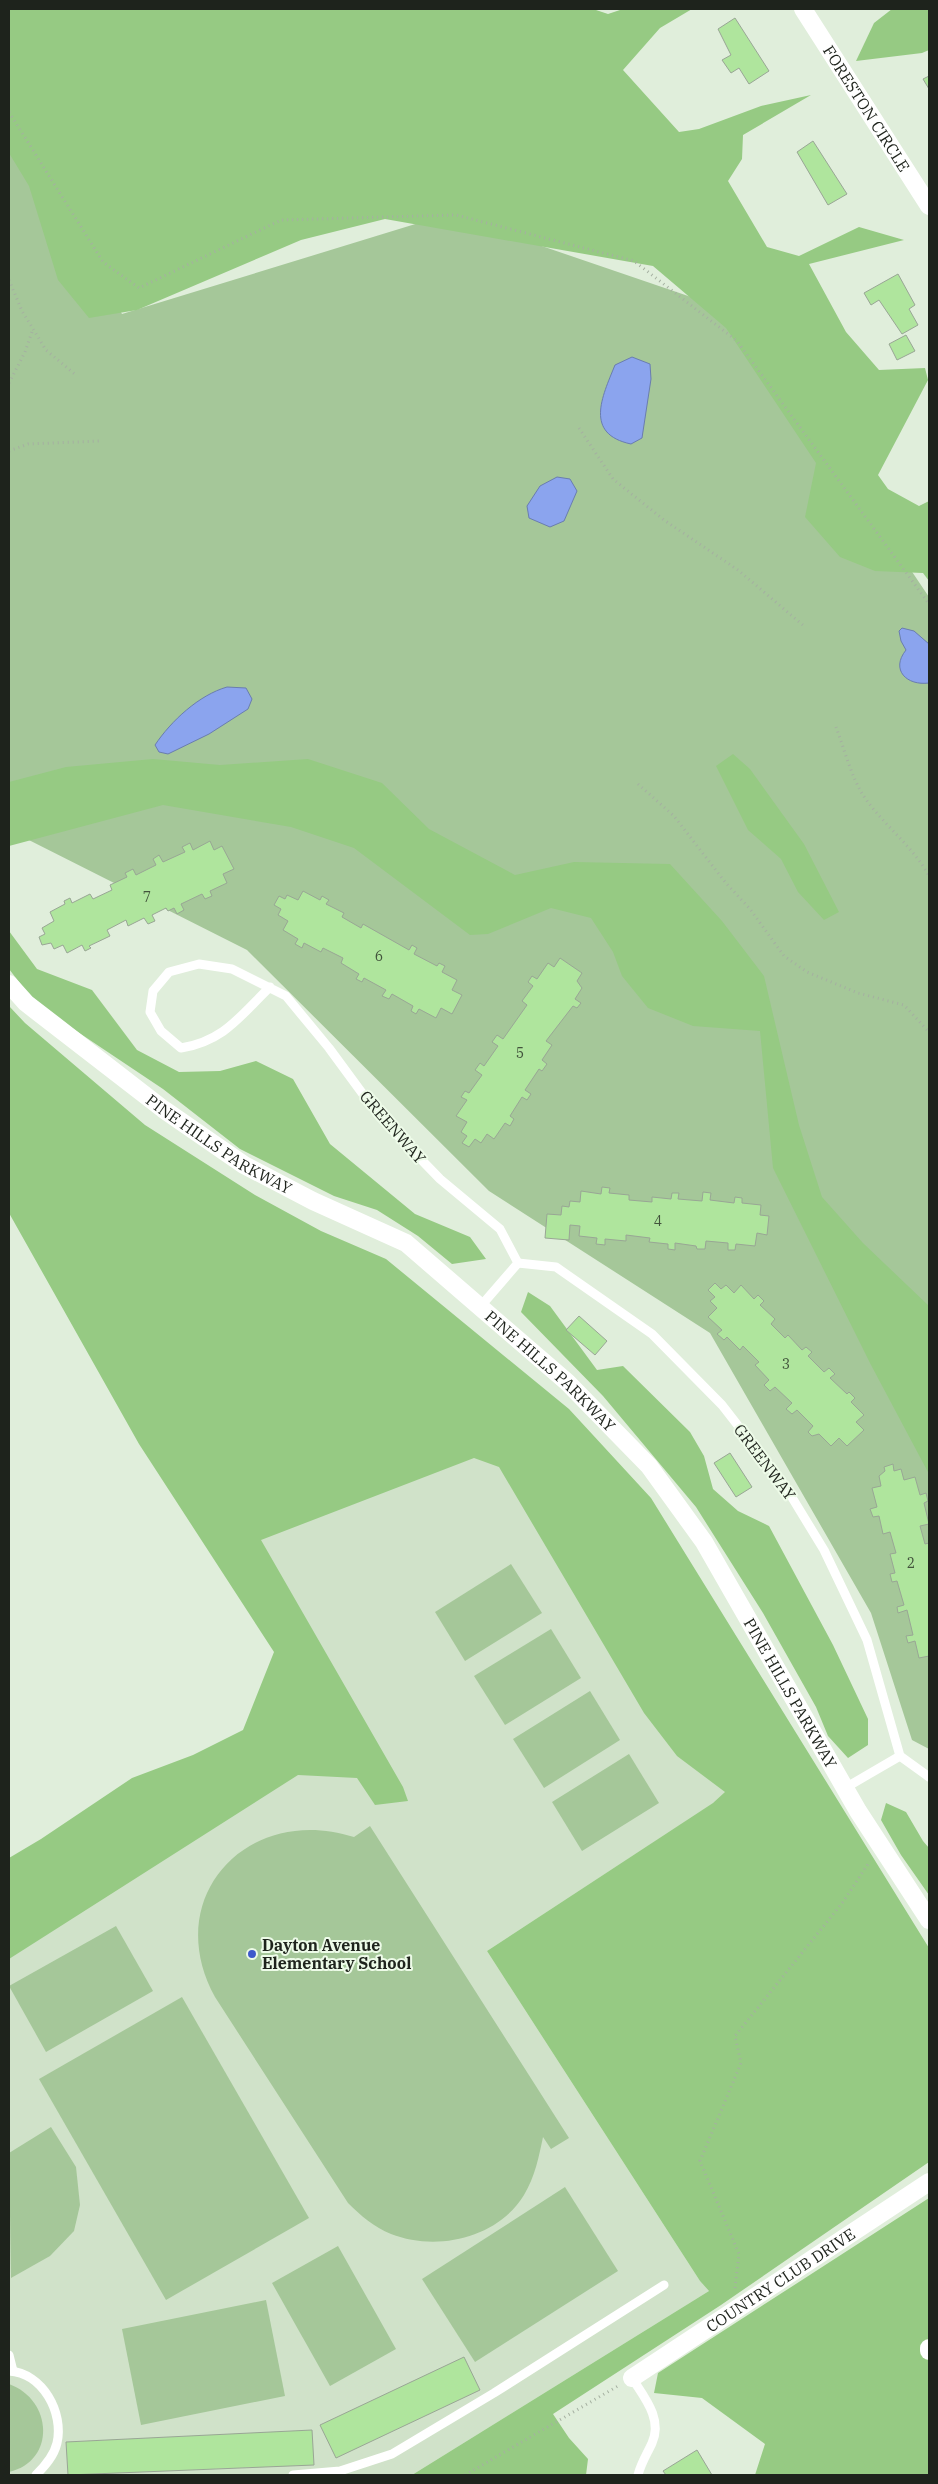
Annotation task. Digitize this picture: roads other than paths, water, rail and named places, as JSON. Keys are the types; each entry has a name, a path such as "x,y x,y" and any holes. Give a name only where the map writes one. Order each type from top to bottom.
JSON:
{"street":[{"name":"FORESTON CIRCLE","path":"803,9 929,206"},
{"name":"PINE HILLS PARKWAY","path":"9,984 26,1004 163,1109 244,1165 313,1201 406,1243 567,1382 649,1466 704,1542 845,1788 929,1920"},
{"name":"COUNTRY CLUB DRIVE","path":"632,2378 929,2182"}],"lane":[{"name":"GREENWAY","path":"270,986 220,1035 202,1045 181,1048 161,1031 150,1012 153,991 170,972 200,964 232,969 270,986 286,996 329,1048 379,1116 440,1179 500,1229 518,1263 556,1267 652,1334 722,1405 773,1471 824,1550 867,1640 900,1756"},
{"path":"480,1307 518,1263"},
{"path":"845,1788 900,1756 929,1777"},
{"path":"293,2475 340,2470 392,2454 664,2285"},
{"path":"9,2355 11,2371 30,2378 38,2384 45,2391 54,2407 58,2425 57,2444 49,2461 36,2475"},
{"path":"632,2378 656,2418 654,2440 641,2464 638,2475"}],"water":[{"path":"632,357 650,364 651,379 642,438 631,444 616,439 607,432 602,423 600,413 605,389 615,365"},
{"path":"557,477 570,479 577,491 564,521 550,527 529,518 527,506 540,486"},
{"path":"902,628 914,631 929,644 929,683 914,682 903,675 900,670 901,657 906,650 901,641 899,631"},
{"path":"227,687 246,688 252,699 248,709 209,734 168,754 159,752 155,745 177,718 206,696"}],"place":[{"name":"Dayton Avenue Elementary School","path":"252,1954"}]}
